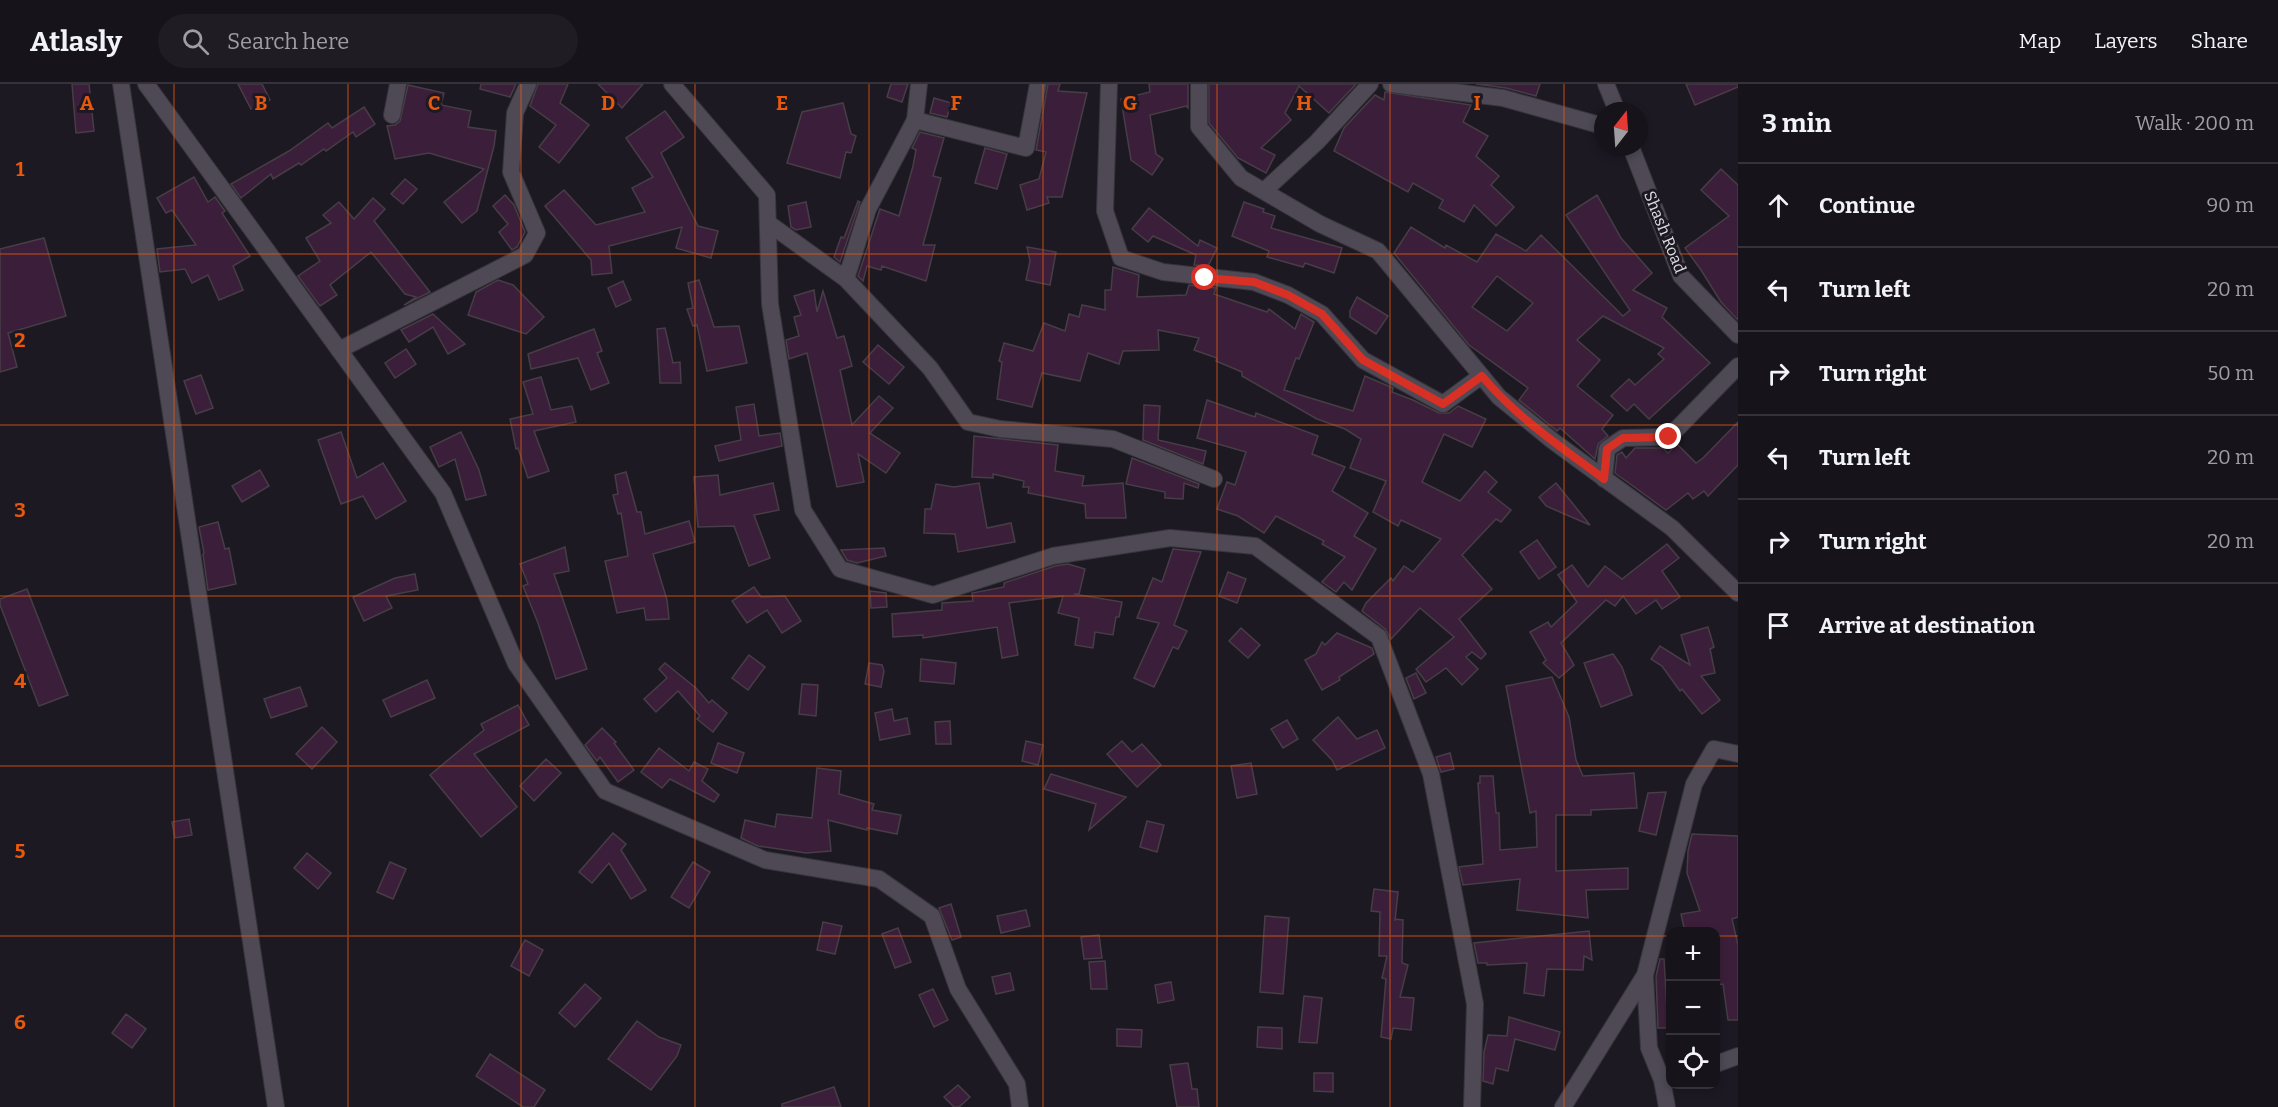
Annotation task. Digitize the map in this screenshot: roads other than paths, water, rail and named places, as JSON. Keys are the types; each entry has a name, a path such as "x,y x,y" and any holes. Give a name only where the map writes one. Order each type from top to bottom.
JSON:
{"street":[{"path":"121,84 276,1107"},
{"path":"146,84 443,493 516,664 605,790 765,860 879,879 932,916 958,989 1017,1084 1020,1107"},
{"path":"392,115 398,84"},
{"path":"339,350 525,255 537,233 511,172 515,114 528,84"},
{"path":"672,84 767,195 770,303 803,510 840,569 933,595 1053,556 1077,552 1170,538 1255,546 1379,637 1431,774 1475,1004 1472,1107"},
{"path":"846,279 868,208 915,120 919,84"},
{"path":"915,120 1026,148 1038,84"},
{"path":"1109,84 1105,211 1121,258 1163,272 1254,282 1288,295 1322,314 1363,360 1443,404 1482,376"},
{"path":"1199,84 1199,127 1241,178 1320,224 1378,251 1499,397 1553,441 1672,528 1738,593"},
{"path":"1264,191 1317,142 1370,84"},
{"path":"1391,84 1503,98 1594,123"},
{"path":"1606,84 1613,102"},
{"name":"Shash Road","path":"1634,156 1681,276 1738,334"},
{"path":"768,223 846,279 930,368 968,422 1000,429 1113,439 1214,479"},
{"path":"1604,479 1607,449 1623,438 1669,437 1738,366"},
{"path":"1563,1107 1645,975 1694,784 1714,749 1738,754"},
{"path":"1645,975 1649,1048 1666,1078"},
{"path":"1720,1063 1738,1056"},
{"path":"1666,1089 1667,1107"}]}
